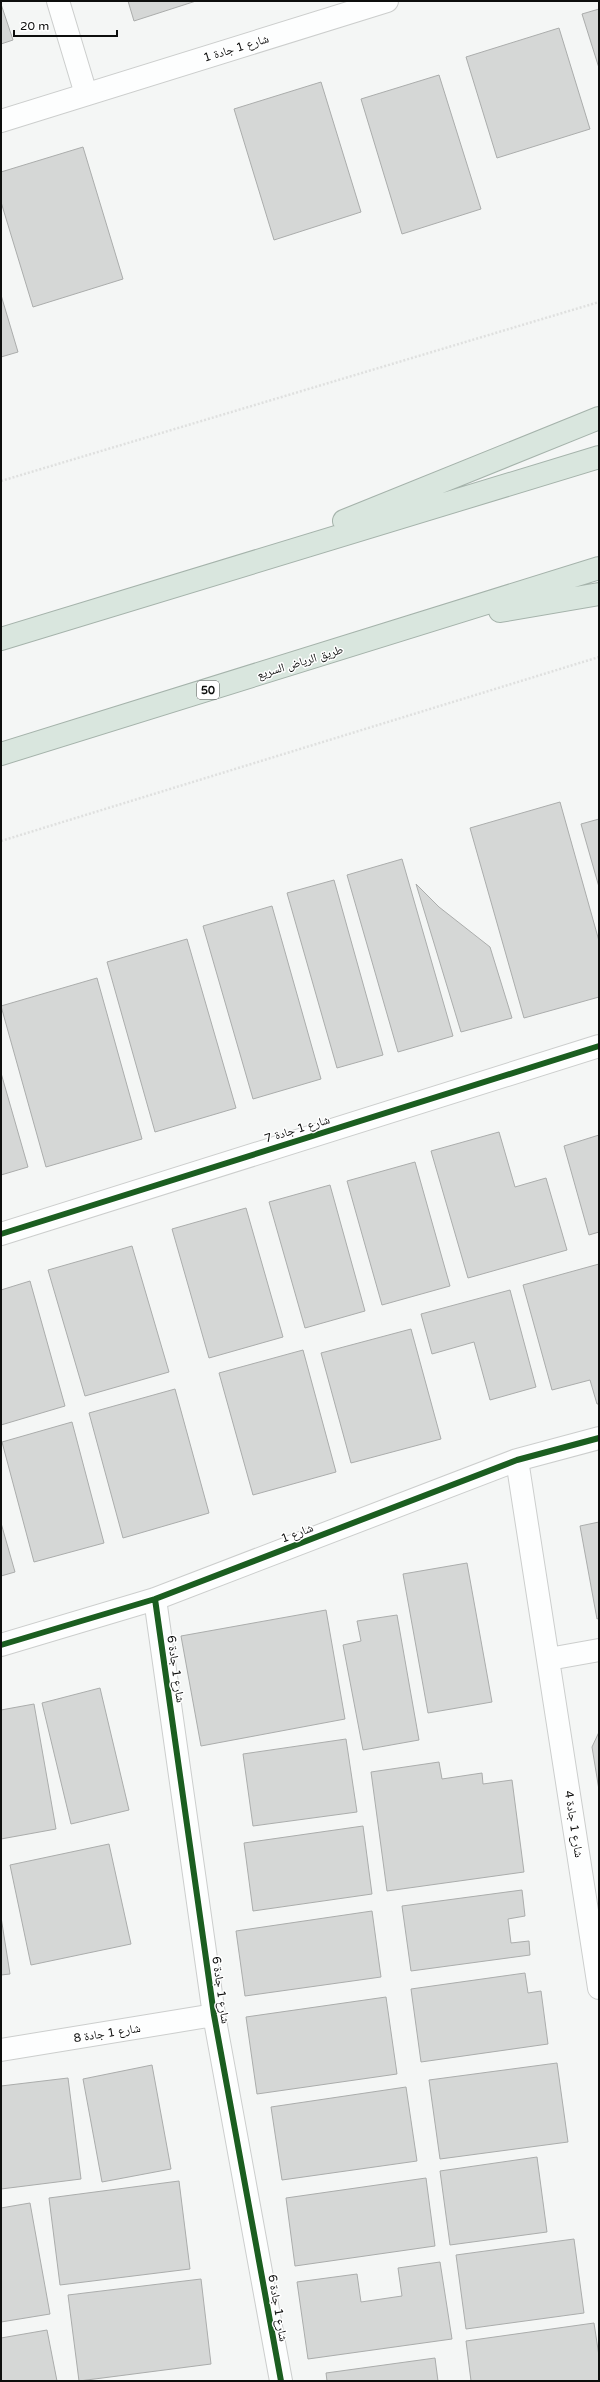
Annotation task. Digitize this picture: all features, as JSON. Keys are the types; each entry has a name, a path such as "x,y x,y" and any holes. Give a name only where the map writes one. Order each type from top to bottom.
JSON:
{"highway":[{"path":"211,575 599,418"},
{"path":"1,639 599,457"},
{"name":"طريق الرياض السريع","path":"1,754 599,568"},
{"path":"414,626 599,594"}],"street":[{"path":"58,1 86,94"},
{"name":"شارع 1 جادة 1","path":"1,121 387,1"},
{"name":"شارع 1 جادة 7","path":"1,1234 599,1046"},
{"name":"شارع 1","path":"1,1645 155,1599 518,1460 599,1438"},
{"name":"شارع 1 جادة 4","path":"518,1460 599,1988"},
{"name":"شارع 1 جادة 6","path":"155,1599 214,2016 280,2381"},
{"path":"549,1659 599,1650"},
{"name":"شارع 1 جادة 8","path":"1,2050 214,2016"}],"path":[{"path":"1,481 599,302"},
{"path":"1,841 599,657"}],"building":[{"path":"128,1 196,1 134,21"},
{"path":"1,4 13,40 1,44"},
{"path":"599,9 599,68 582,14"},
{"path":"559,28 590,129 497,158 466,57"},
{"path":"439,75 481,209 402,234 361,99"},
{"path":"321,82 361,212 274,240 234,109"},
{"path":"83,147 123,279 33,307 1,202 1,172"},
{"path":"1,295 18,352 1,357"},
{"path":"560,802 599,941 599,997 524,1018 470,828"},
{"path":"599,819 599,887 581,824"},
{"path":"402,859 453,1036 398,1052 347,875"},
{"path":"334,880 383,1055 337,1068 287,893"},
{"path":"416,884 439,907 490,947 512,1018 461,1032"},
{"path":"272,906 321,1079 253,1099 203,926"},
{"path":"187,939 236,1108 155,1132 107,962"},
{"path":"97,978 142,1139 46,1167 1,1006"},
{"path":"1,1073 28,1167 1,1175"},
{"path":"499,1132 515,1187 546,1178 567,1250 468,1278 431,1151"},
{"path":"599,1135 599,1232 589,1235 564,1146"},
{"path":"415,1162 450,1286 382,1305 347,1181"},
{"path":"330,1185 365,1311 305,1328 269,1202"},
{"path":"246,1208 283,1337 209,1358 172,1229"},
{"path":"132,1246 169,1372 85,1396 48,1270"},
{"path":"599,1264 599,1404 597,1404 590,1380 552,1390 523,1285"},
{"path":"30,1281 65,1406 1,1425 1,1290"},
{"path":"510,1290 536,1387 490,1400 474,1342 432,1354 421,1314"},
{"path":"411,1329 441,1439 351,1463 321,1353"},
{"path":"303,1350 336,1472 253,1495 219,1373"},
{"path":"175,1389 209,1513 123,1538 89,1413"},
{"path":"72,1422 104,1543 34,1562 2,1442"},
{"path":"599,1522 599,1618 597,1619 580,1526"},
{"path":"1,1523 15,1572 1,1576"},
{"path":"467,1563 492,1702 428,1713 403,1574"},
{"path":"326,1610 345,1719 201,1746 181,1636"},
{"path":"397,1615 419,1740 363,1750 343,1645 361,1641 357,1621"},
{"path":"100,1688 129,1810 71,1824 42,1703"},
{"path":"34,1704 56,1829 1,1839 1,1710"},
{"path":"599,1732 599,1790 592,1747"},
{"path":"346,1739 357,1812 253,1826 243,1754"},
{"path":"439,1762 442,1779 482,1773 483,1784 512,1780 524,1872 387,1891 371,1772"},
{"path":"363,1826 372,1894 253,1911 244,1843"},
{"path":"109,1844 131,1944 31,1965 10,1865"},
{"path":"522,1890 525,1916 508,1919 511,1943 529,1941 530,1955 411,1971 402,1906"},
{"path":"372,1911 381,1977 245,1996 236,1931"},
{"path":"1,1917 10,1974 1,1975"},
{"path":"525,1973 528,1993 541,1991 548,2044 421,2062 411,1989"},
{"path":"386,1997 397,2074 257,2094 246,2017"},
{"path":"557,2063 568,2142 440,2159 429,2080"},
{"path":"152,2065 171,2169 102,2182 83,2079"},
{"path":"68,2078 81,2179 1,2189 1,2086"},
{"path":"406,2087 417,2161 282,2180 271,2107"},
{"path":"537,2157 547,2232 450,2245 440,2171"},
{"path":"426,2178 435,2246 295,2266 286,2198"},
{"path":"179,2181 190,2269 60,2285 49,2198"},
{"path":"30,2203 50,2314 1,2322 1,2208"},
{"path":"574,2239 584,2313 466,2329 456,2255"},
{"path":"440,2262 452,2339 308,2359 297,2282 357,2274 361,2302 402,2296 398,2268"},
{"path":"201,2279 211,2364 79,2381 68,2295"},
{"path":"594,2323 599,2356 599,2381 471,2381 466,2341"},
{"path":"47,2330 57,2381 1,2381 1,2338"},
{"path":"435,2358 438,2381 327,2381 326,2373"}],"cycle path":[{"path":"1,1234 599,1046"},
{"path":"1,1645 155,1599 517,1460 599,1438"},
{"path":"155,1599 214,2015 281,2381"}]}
